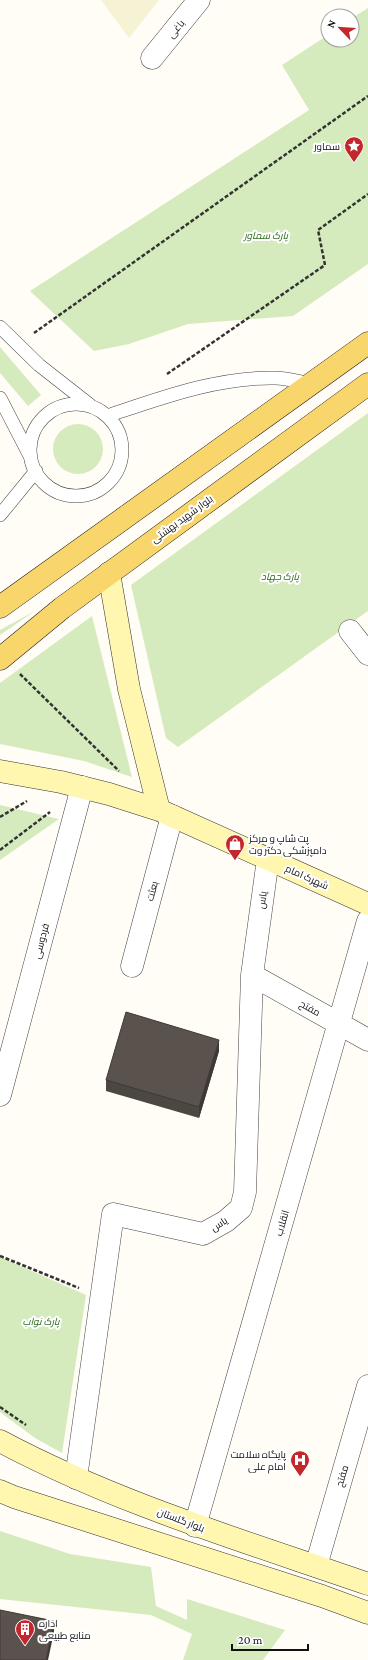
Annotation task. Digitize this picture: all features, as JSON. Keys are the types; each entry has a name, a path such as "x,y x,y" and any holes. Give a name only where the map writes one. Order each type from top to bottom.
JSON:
{"main road":[{"path":"0,607 368,343"},
{"name":"بلوار شهید بهشتی","path":"1,658 62,608 108,573 368,384"},
{"path":"108,573 129,689 166,813"},
{"name":"شهرک امام","path":"0,771 82,787 166,813 368,904"},
{"name":"بلوار گلستان","path":"0,1441 44,1464 76,1478 195,1526 368,1584"},
{"path":"0,1491 14,1498 322,1596 368,1613"}],"street":[{"name":"باغی","path":"152,58 199,0"},
{"path":"350,631 368,654"},
{"name":"فردوسی","path":"0,1095 82,787"},
{"name":"بعثت","path":"132,966 166,813"},
{"name":"یاس","path":"76,1478 113,1214 203,1234 226,1221 241,1208 245,1192 252,975 268,860"},
{"name":"انقلاب","path":"195,1526 368,921"},
{"name":"مفتح","path":"252,975 368,1040"},
{"name":"مفتح","path":"316,1566 368,1386"}],"lane":[{"path":"0,327 39,365 93,408 107,416 116,428 122,443 121,458 116,473 107,485 94,493 78,496 63,495 49,488 38,477 30,448 33,434 41,421 52,412 66,406 80,404 93,408"},
{"path":"107,416 202,386 241,379 276,378 311,384"},
{"path":"0,398 34,465"},
{"path":"0,515 34,465"}],"path":[{"path":"18,345 368,96"},
{"path":"164,376 325,265 318,230 368,194"},
{"path":"1,658 120,772"},
{"path":"0,850 50,811"},
{"path":"0,1256 101,1297"}],"shaded area":[{"path":"101,0 159,0 129,38"}],"green space":[{"name":"پارک سماور","path":"368,8 368,264 293,316 188,324 129,344 94,351 30,291 309,110 282,65 320,40 320,48 360,48 360,13"},
{"path":"0,347 41,395 28,406 0,373"},
{"name":"پارک جهاد","path":"368,413 368,611 178,747 166,738 131,585"},
{"path":"73,424 83,424 96,431 103,444 103,454 96,467 83,474 73,474 64,470 57,463 53,454 53,444 57,435 64,428"},
{"path":"35,611 0,635 0,630"},
{"path":"92,616 132,777 84,761 0,744 0,683"},
{"path":"0,805 59,819 0,860"},
{"name":"پارک نواب","path":"0,1257 86,1295 62,1453 35,1438 0,1412"},
{"path":"0,1531 70,1554 151,1567 156,1606 187,1620 187,1599 285,1630 263,1660 183,1660 192,1634 151,1615 0,1599"}],"building":[{"path":"126,1012 219,1040 199,1107 106,1080"},
{"name":"اداره منابع طبیعی","path":"0,1610 54,1621 46,1660 0,1660"}],"place":[{"name":"سماور","path":"354,163"},
{"name":"پت شاپ و مرکز دامپزشکی دکتر وت","path":"235,861"},
{"name":"پایگاه سلامت امام علی","path":"300,1477"},
{"name":"اداره منابع طبیعی","path":"25,1646"}]}
